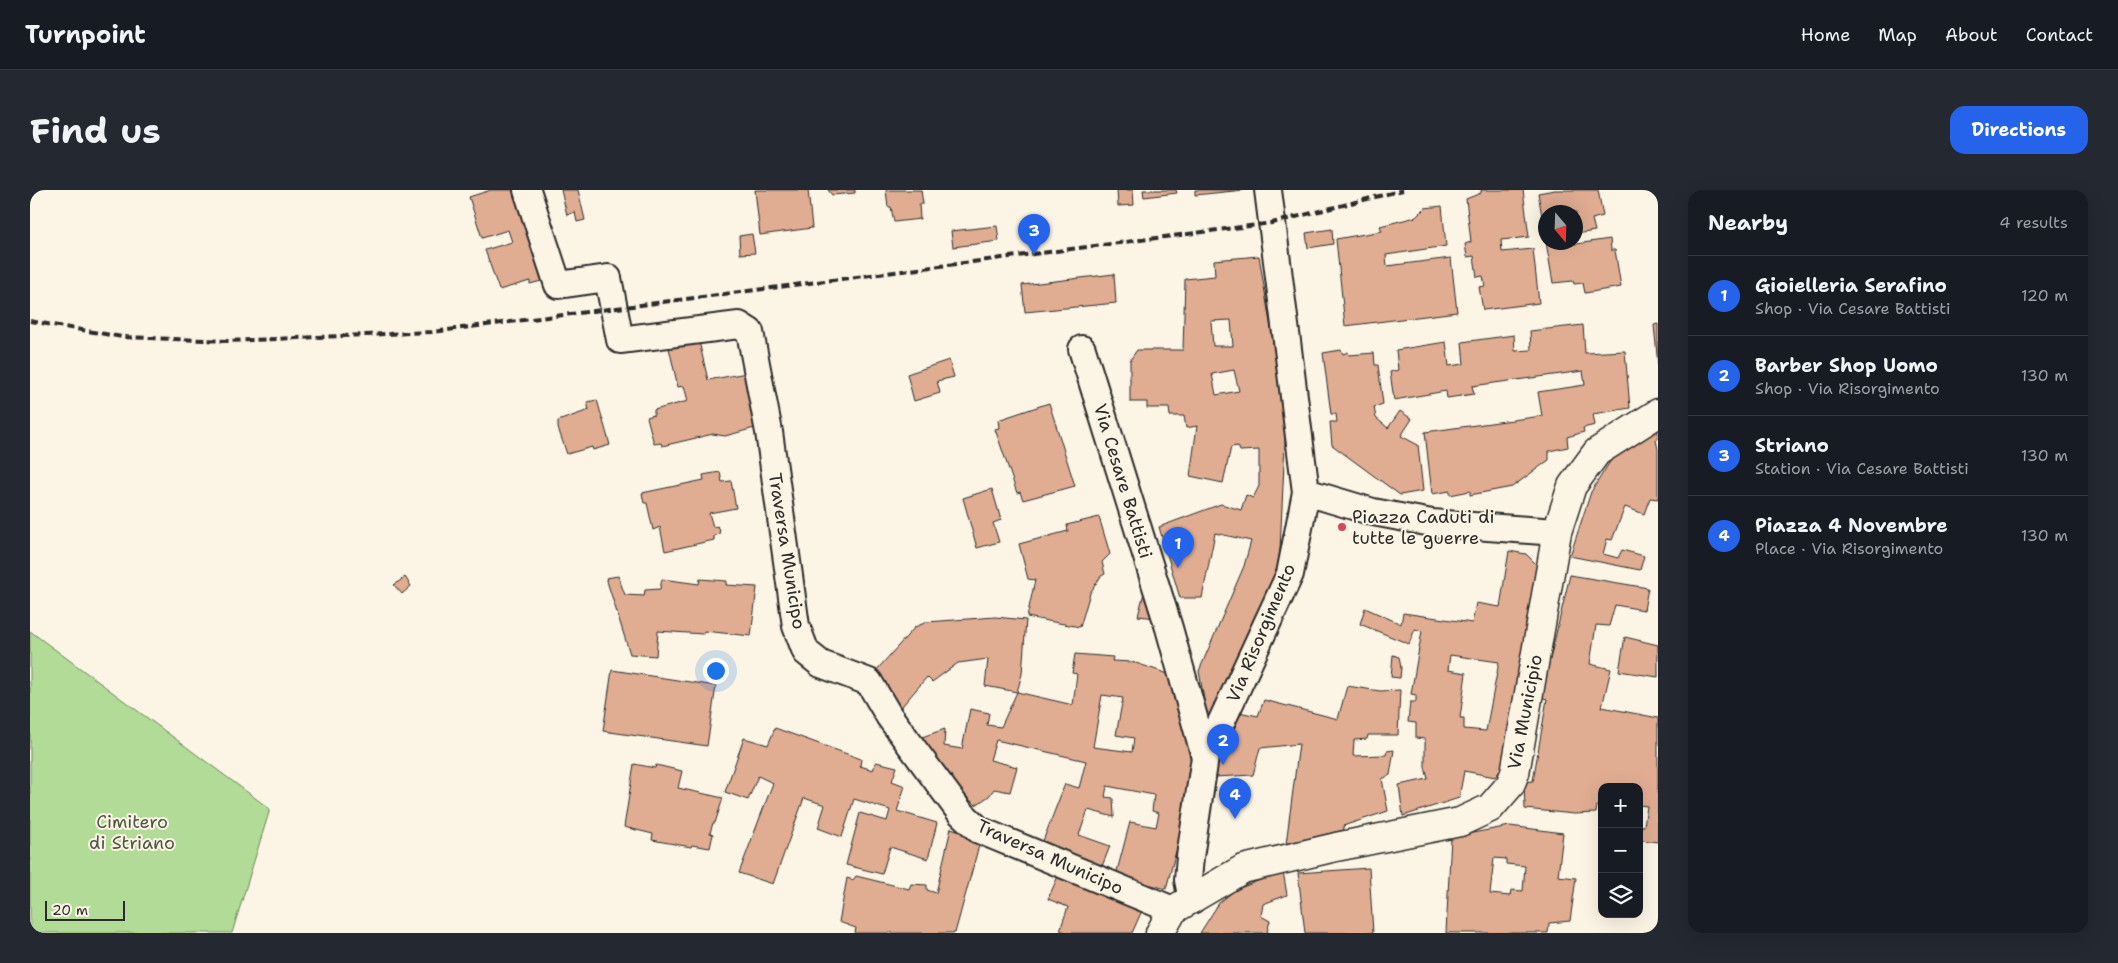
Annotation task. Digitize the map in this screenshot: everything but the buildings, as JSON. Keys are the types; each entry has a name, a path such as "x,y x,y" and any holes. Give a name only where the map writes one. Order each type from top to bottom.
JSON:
{"main road":[{"name":"Via Municipio","path":"1175,914 1243,869 1336,847 1460,822 1490,808 1510,785 1515,773 1557,532 1572,486 1597,452 1651,417"}],"street":[{"name":"Traversa Municipo","path":"527,190 558,286 608,278 620,340 739,325 750,332 769,432 796,626 806,652 821,664 869,682 889,716 960,812 979,830 1175,914"},
{"name":"Via Risorgimento","path":"1175,914 1188,880 1204,757 1290,574 1306,492 1268,190"},
{"name":"Via Cesare Battisti","path":"1082,349 1169,628 1204,757"},
{"path":"1306,492 1373,512 1432,523 1557,532"}],"green space":[{"name":"Cimitero di Striano","path":"30,631 270,809 232,933 30,933"}],"railway":[{"path":"30,321 122,337 229,341 432,332 1272,223 1403,190"}],"place":[{"name":"Striano","path":"1034,255"},
{"name":"Piazza Caduti di tutte le guerre","path":"1342,527"},
{"name":"Gioielleria Serafino","path":"1178,568"},
{"name":"Barber Shop Uomo","path":"1223,765"},
{"name":"Piazza 4 Novembre","path":"1235,819"}]}
